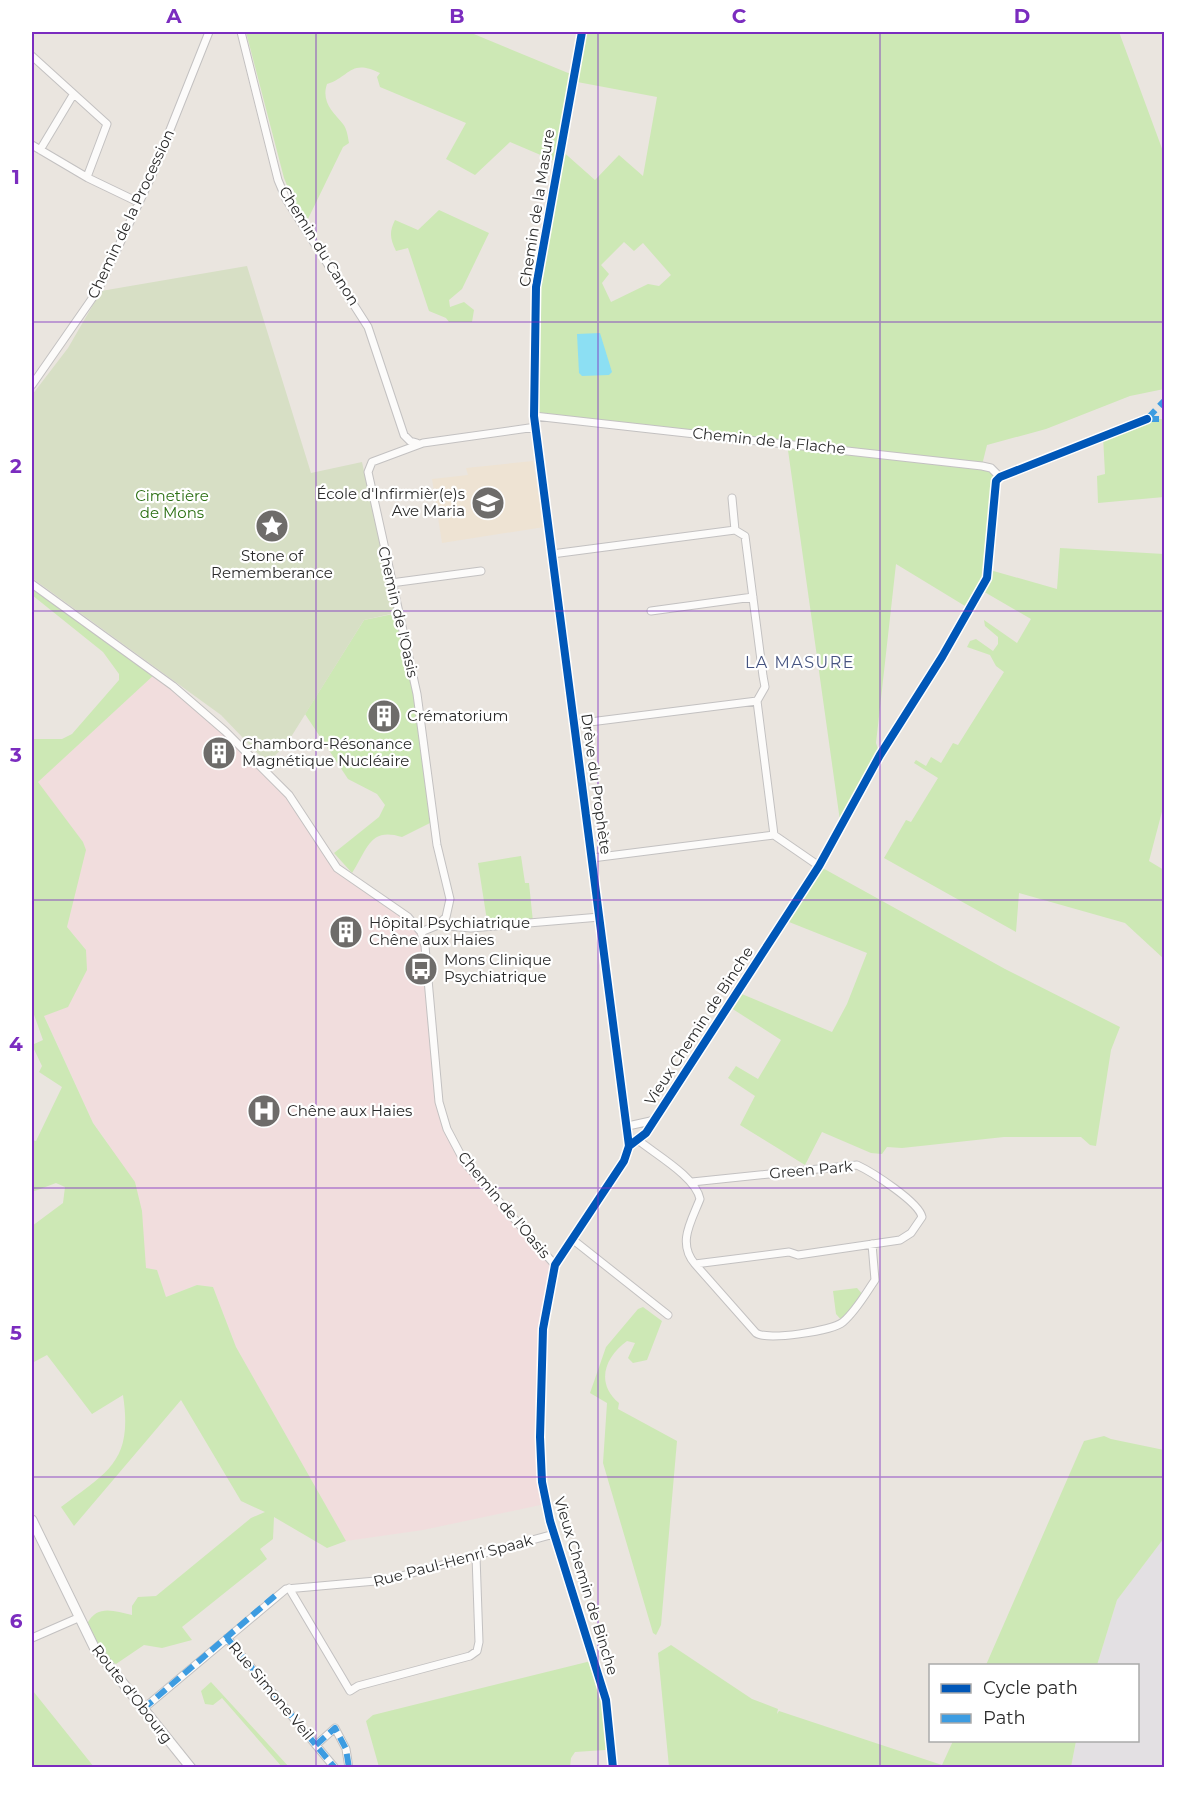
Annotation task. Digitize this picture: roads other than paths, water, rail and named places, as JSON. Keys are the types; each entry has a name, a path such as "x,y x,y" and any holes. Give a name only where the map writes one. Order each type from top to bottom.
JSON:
{"main road":[{"name":"Route d'Obourg","path":"32,1520 78,1618 100,1656 191,1767"}],"street":[{"name":"Chemin de la Procession","path":"32,385 83,315 98,290 152,175 209,32"},
{"name":"Chemin du Canon","path":"241,32 278,180 286,199 368,327 404,435 410,441 423,442"},
{"name":"Chemin de la Masure","path":"536,427 534,416 536,287 582,32"},
{"path":"32,56 100,117 108,128 87,177"},
{"path":"40,150 73,94"},
{"path":"32,145 87,177 138,202"},
{"name":"Chemin de la Flache","path":"534,416 971,464 991,468 1000,477"},
{"path":"1000,477 1147,419"},
{"name":"Chemin de l'Oasis","path":"438,925 446,917 450,898 437,845 418,702 368,472 372,462 423,442 536,427"},
{"name":"Drève du Prophète","path":"536,427 629,1146"},
{"name":"Vieux Chemin de Binche","path":"613,1767 610,1728 603,1689 591,1661 579,1610 554,1534 542,1482 540,1437 543,1329 555,1265 624,1161 629,1146 638,1140 655,1120 819,866 880,754 942,657 987,578 990,570 993,496 996,481 1000,477"},
{"path":"732,498 735,530"},
{"path":"552,554 735,530 745,536 765,687 757,700 774,835"},
{"path":"391,583 481,571"},
{"path":"32,584 173,686 225,730 289,795 337,868 408,917 421,932 438,925 471,928 600,916"},
{"path":"651,611 753,597"},
{"path":"574,724 757,700"},
{"path":"592,858 774,835 819,866"},
{"name":"Chemin de l'Oasis","path":"421,932 425,946 439,1102 447,1129 465,1163 555,1265"},
{"name":"Vieux Chemin de Binche","path":"628,1126 655,1120"},
{"path":"638,1140 692,1182 700,1199 685,1238 686,1250 695,1264 760,1336 830,1329 843,1322 875,1280 872,1244"},
{"name":"Green Park","path":"692,1182 857,1165 876,1176 918,1208 922,1217 906,1237 872,1244 695,1264"},
{"path":"572,1239 668,1315"},
{"name":"Rue Paul-Henri Spaak","path":"289,1588 379,1582 554,1534"},
{"path":"143,1709 277,1594 289,1588 350,1691 358,1686 470,1656 477,1651 479,1642 476,1557"},
{"path":"32,1638 78,1618"},
{"name":"Rue Simone Veil","path":"227,1638 335,1767"},
{"name":"Rue Simone Veil","path":"316,1745 335,1728 346,1749 350,1767"}],"water":[{"path":"600,333 612,372 609,375 582,376 579,373 577,334"}],"place":[{"name":"École d'Infirmièr(e)s Ave Maria","path":"488,503"},
{"name":"Stone of Rememberance","path":"272,526"},
{"name":"Crématorium","path":"384,716"},
{"name":"Chambord-Résonance Magnétique Nucléaire","path":"219,753"},
{"name":"Hôpital Psychiatrique Chêne aux Haies","path":"346,932"},
{"name":"Mons Clinique Psychiatrique","path":"421,969"},
{"name":"Chêne aux Haies","path":"264,1111"}],"district":[{"name":"LA MASURE","path":"800,662"}],"park label":[{"name":"Cimetière de Mons","path":"172,504"}]}
